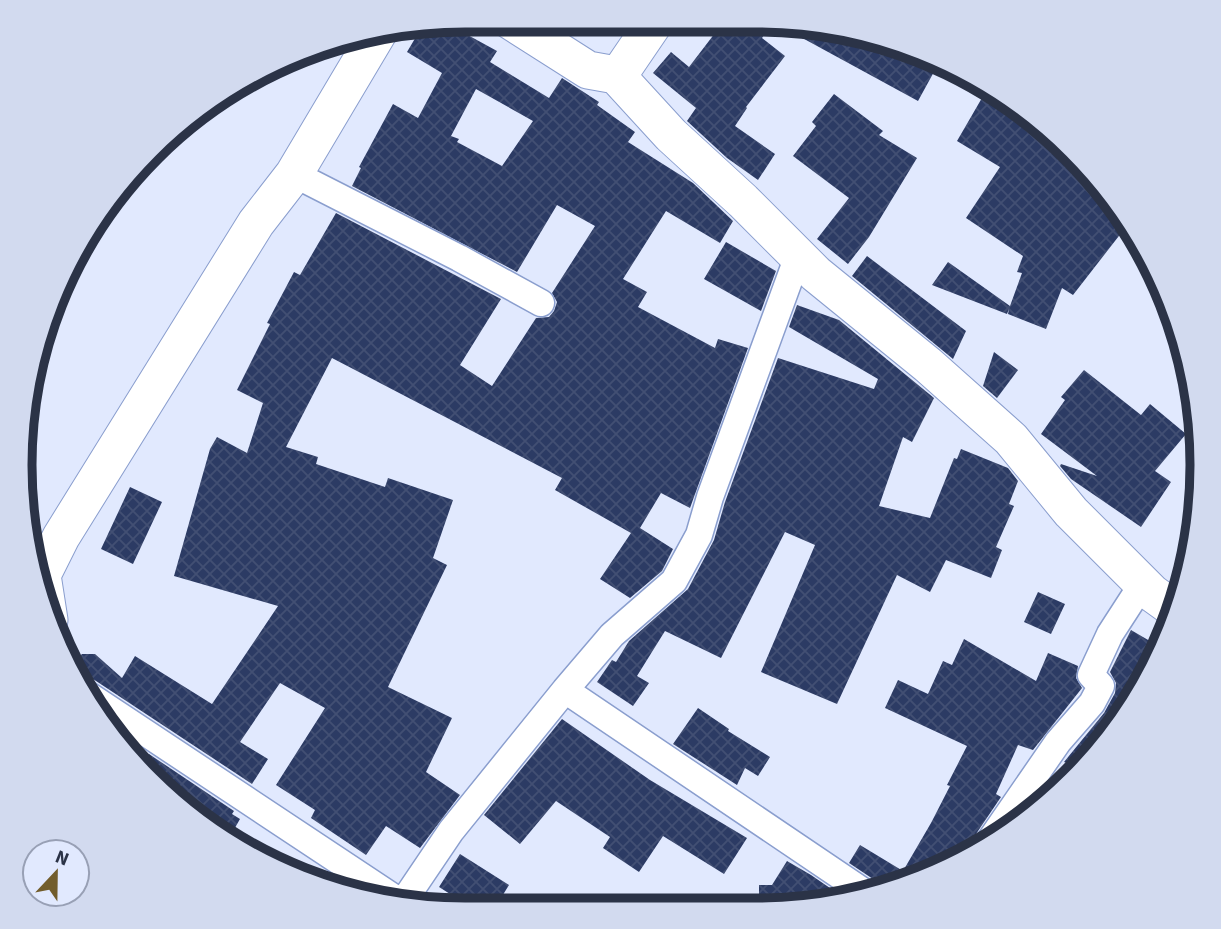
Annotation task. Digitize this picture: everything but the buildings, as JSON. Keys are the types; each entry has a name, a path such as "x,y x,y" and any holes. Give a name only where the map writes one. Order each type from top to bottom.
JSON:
{"main road":[{"path":"528,32 588,70 616,75 671,135 798,256 1011,439 1071,512 1167,604"},
{"path":"616,75 648,32"},
{"path":"44,568 256,223 294,174 372,42"}],"street":[{"path":"294,174 541,303"},
{"path":"409,894 451,831 565,690 612,635 674,581 699,535 710,497 798,256"},
{"path":"1005,819 1058,742 1092,703 1101,686 1091,675 1110,634 1143,583"},
{"path":"565,690 855,886"},
{"path":"104,706 379,889"}]}
